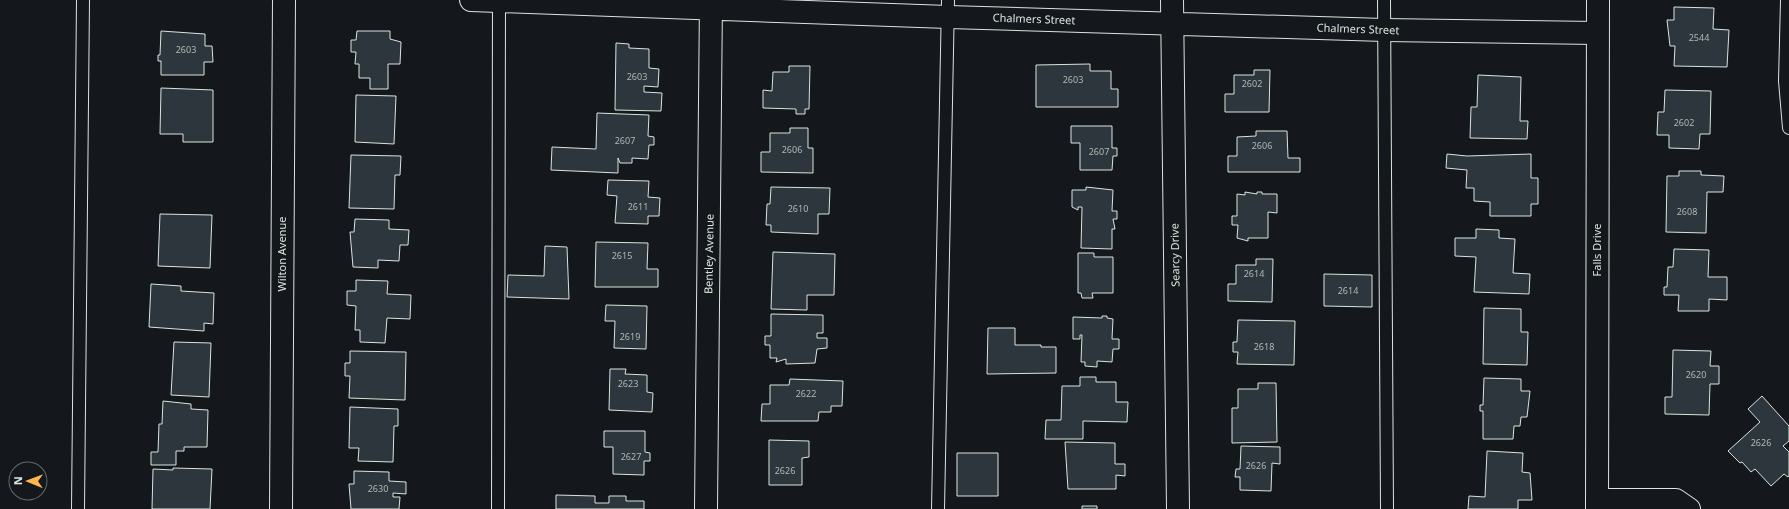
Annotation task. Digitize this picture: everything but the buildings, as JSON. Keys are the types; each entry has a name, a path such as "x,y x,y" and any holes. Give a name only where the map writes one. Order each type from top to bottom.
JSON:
{"street":[{"name":"Wilton Avenue","path":"280,509 284,0"},
{"name":"Chalmers Street","path":"471,0 948,8 1172,23 1384,30 1597,33"},
{"name":"Searcy Drive","path":"1172,0 1178,509"},
{"name":"Falls Drive","path":"1598,0 1597,504 1676,500 1689,509"},
{"name":"Bentley Avenue","path":"706,509 711,4"}],"lane":[{"path":"78,509 83,0"},
{"path":"498,509 499,0"},
{"path":"1384,0 1387,509"},
{"path":"1787,0 1785,81 1789,128"},
{"path":"938,509 948,8"}]}
